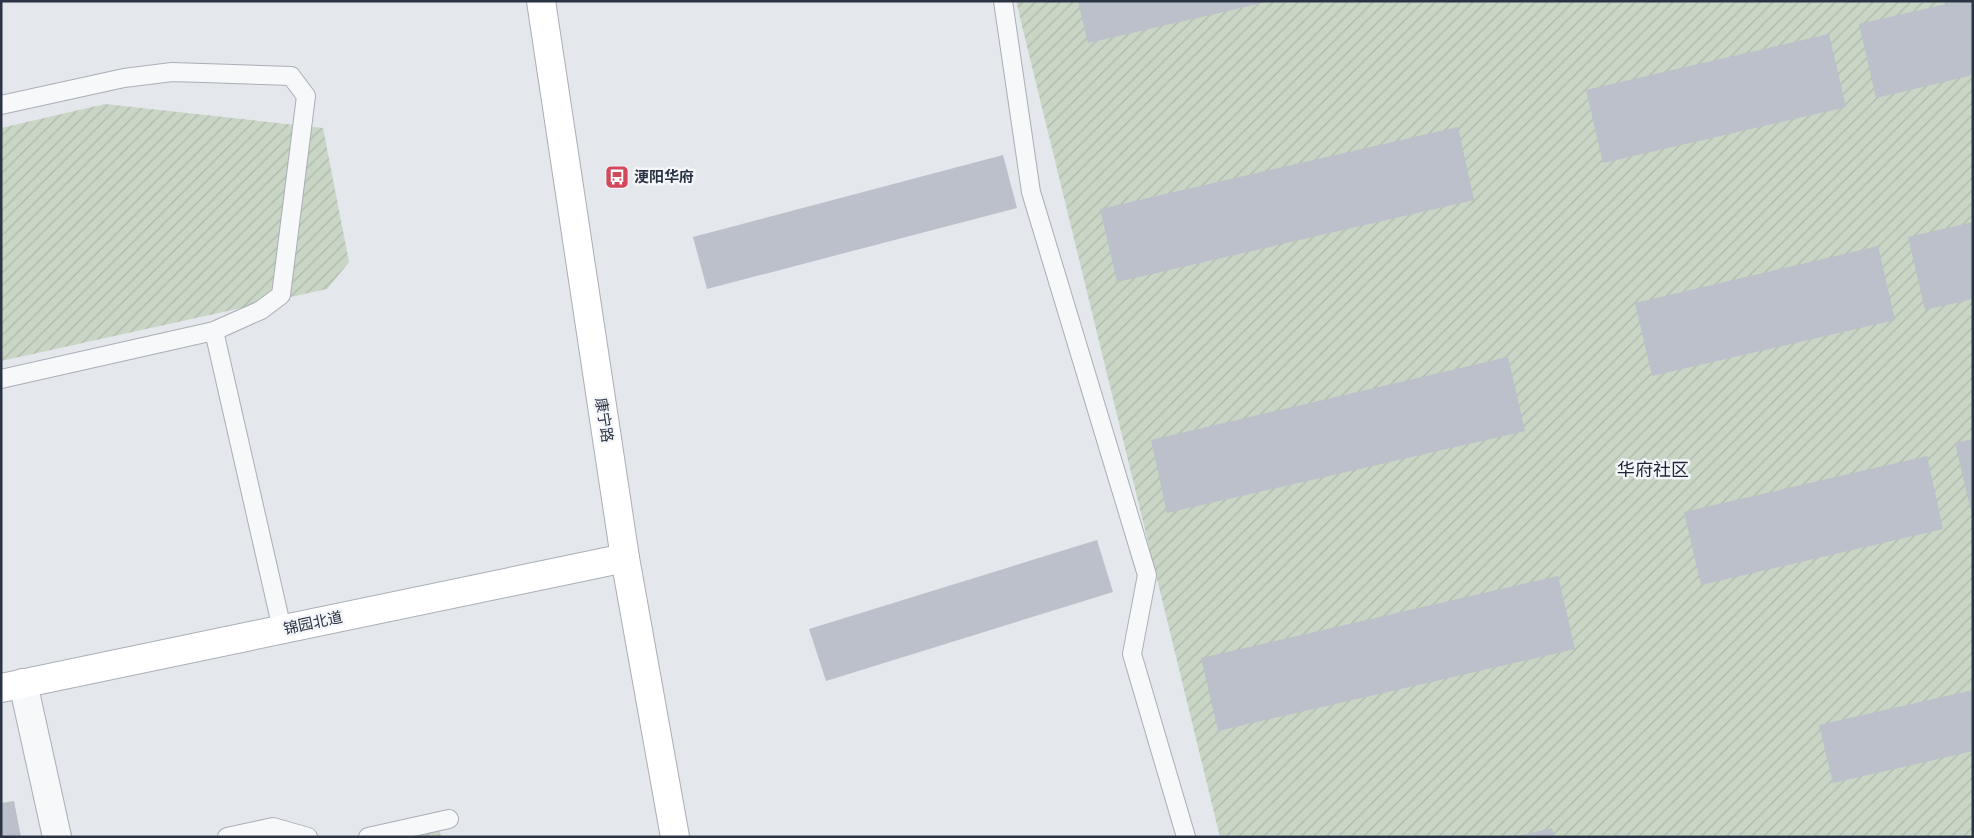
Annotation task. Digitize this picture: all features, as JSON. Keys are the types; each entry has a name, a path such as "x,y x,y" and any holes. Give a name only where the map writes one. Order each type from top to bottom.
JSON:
{"main road":[{"name":"康宁路","path":"542,1 625,558 675,837"},
{"name":"锦园北道","path":"12,685 625,558"}],"street":[{"path":"12,685 57,837"}],"lane":[{"path":"1003,1 1031,192 1147,575 1132,654 1186,837"},
{"path":"1,105 124,78 172,72 291,76 306,96 281,295 261,310 214,331 1,379"},
{"path":"214,331 282,629"},
{"path":"368,837 449,820"},
{"path":"227,837 273,826 308,837"}],"green space":[{"path":"1016,1 1973,1 1973,837 1220,837"},
{"path":"105,104 323,128 349,262 327,289 1,361 1,128"},
{"path":"438,823 441,837 407,837"}],"building":[{"path":"1078,1 1267,1 1267,2 1088,43"},
{"path":"1959,1 1973,1 1973,75 1876,98 1859,24"},
{"path":"1829,34 1846,107 1603,163 1586,90"},
{"path":"1458,127 1474,200 1117,282 1100,209"},
{"path":"1003,155 1017,208 707,289 693,237"},
{"path":"1973,222 1973,299 1925,310 1908,237"},
{"path":"1878,246 1895,320 1652,376 1635,303"},
{"path":"1508,357 1525,431 1167,513 1151,440"},
{"path":"1973,439 1973,515 1972,515 1955,443"},
{"path":"1927,456 1943,529 1701,585 1684,512"},
{"path":"1097,540 1113,592 826,681 809,629"},
{"path":"1558,576 1575,649 1218,731 1201,658"},
{"path":"1973,690 1973,751 1833,783 1819,725"},
{"path":"14,801 21,837 1,837 1,803"},
{"path":"1552,828 1554,837 1517,837 1517,836"}],"place":[{"name":"浭阳华府","path":"617,177"}],"district":[{"name":"华府社区","path":"1653,470"}]}
